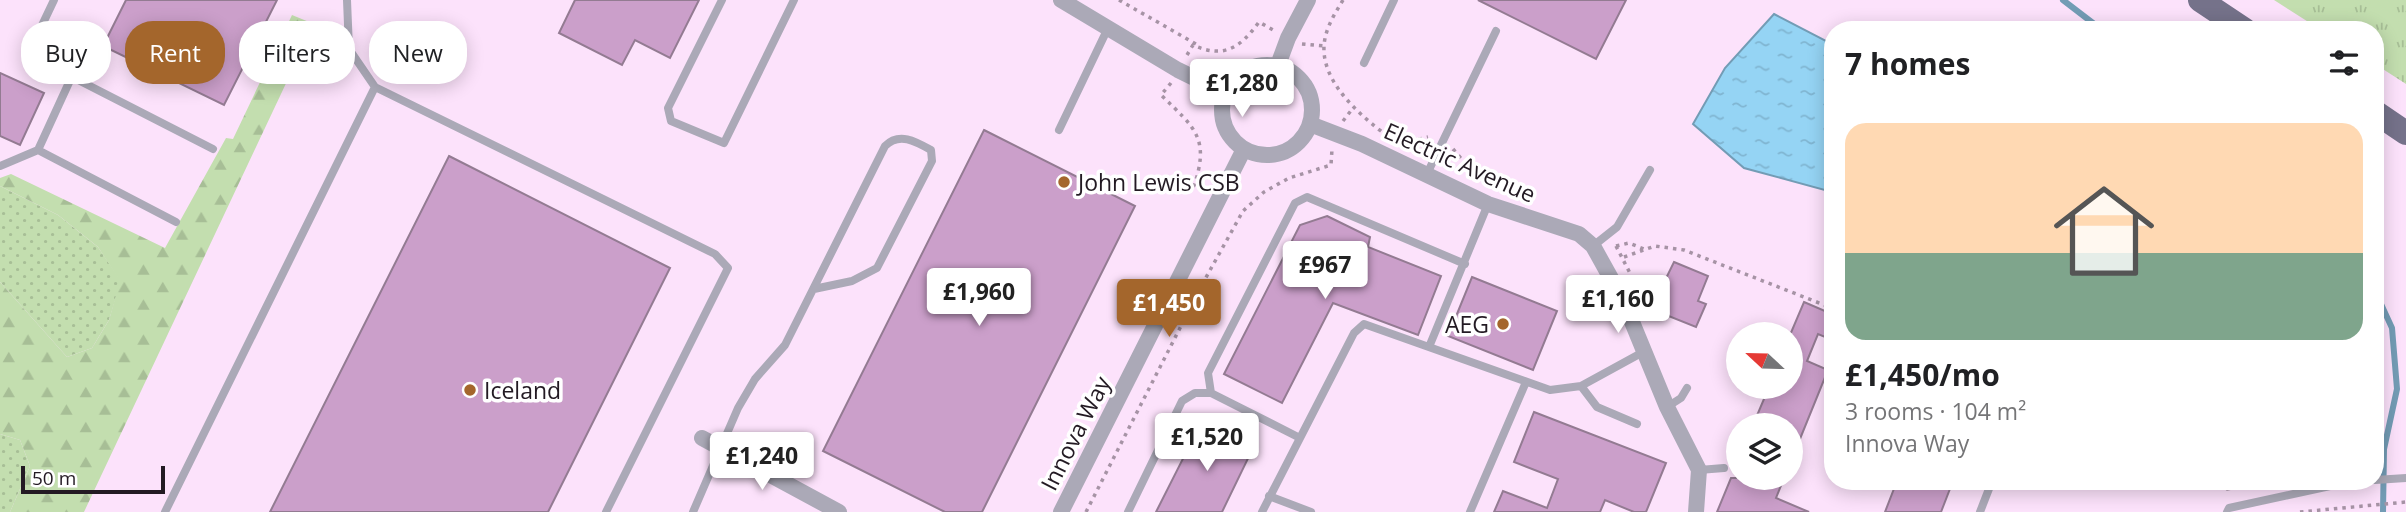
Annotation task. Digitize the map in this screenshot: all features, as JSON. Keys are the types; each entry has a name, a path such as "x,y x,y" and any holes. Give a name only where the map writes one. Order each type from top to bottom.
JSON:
{"main road":[{"path":"2200,0 2232,21"},
{"path":"2384,118 2406,133"}],"street":[{"path":"1061,0 1178,70 1225,93"},
{"path":"1278,65 1287,37 1308,0"},
{"path":"1261,64 1278,65 1293,72 1303,82 1312,110 1310,124 1303,138 1280,153 1262,154 1244,149 1225,128 1222,106 1225,93 1234,78 1247,69 1261,64"},
{"name":"Electric Avenue","path":"1310,124 1362,144 1488,204 1600,242"},
{"name":"Innova Way","path":"1061,512 1244,149"},
{"path":"1600,242 1667,407 1699,470 1696,512"},
{"path":"702,438 839,512"}],"lane":[{"path":"44,21 54,0"},
{"path":"347,0 349,49 375,87 715,254 728,268 606,512"},
{"path":"722,0 668,108 671,121 724,144 794,0"},
{"path":"1364,63 1394,0"},
{"path":"1059,130 1108,27"},
{"path":"1426,176 1496,31"},
{"path":"0,166 38,150 68,84"},
{"path":"87,84 213,149"},
{"path":"165,512 375,87"},
{"path":"693,512 755,379 785,345 885,146 892,139 902,138 931,150 932,161 877,268 852,281 814,289"},
{"path":"38,150 176,222"},
{"path":"1600,242 1622,221 1650,170"},
{"path":"1211,393 1208,373 1295,203 1307,197 1465,264"},
{"path":"1429,348 1488,204"},
{"path":"1262,512 1354,333 1364,324 1550,390 1581,386 1645,351"},
{"path":"1470,512 1526,382"},
{"path":"1581,386 1597,407 1637,424"},
{"path":"1667,407 1681,398 1687,388"},
{"path":"1128,512 1182,401 1195,393 1211,393 1300,438"},
{"path":"1699,470 1724,468"},
{"path":"2384,479 2403,478"},
{"path":"1980,512 1989,490"},
{"path":"2227,512 2229,509 2311,490"},
{"path":"1269,496 1311,512"}],"path":[{"path":"1119,0 1196,44 1194,45 1218,53 1232,50 1259,22 1267,27"},
{"path":"1343,0 1328,26 1324,46 1330,72 1362,116 1401,143 1430,136 1459,153 1460,159 1470,169 1531,199"},
{"path":"1186,57 1194,45"},
{"path":"1306,45 1324,46"},
{"path":"1171,82 1161,95 1195,132 1202,147 1201,164 1194,186 1204,191"},
{"path":"1086,512 1204,281 1243,211 1264,192 1289,178 1331,165"},
{"path":"1232,204 1243,211"},
{"path":"1600,242 1616,246 1629,243 1644,249"},
{"path":"1616,246 1624,257 1636,287"},
{"path":"1624,257 1644,249 1666,246 1684,250 1824,305"},
{"path":"2262,490 2264,502"},
{"path":"2300,512 2406,502"}],"green space":[{"path":"2274,0 2406,0 2406,84 2384,70 2384,21 2307,21"},
{"path":"292,15 307,21 289,21"},
{"path":"259,84 286,84 84,512 10,512 30,466 20,440 0,434 0,282 67,357 92,348 109,320 120,281 98,247 58,215 0,186 0,178 11,174 165,248 226,138 233,139"},
{"path":"0,186 58,215 98,247 121,281 109,320 92,348 67,357 0,282"},
{"path":"0,434 20,440 30,466 10,512 0,512"}],"water":[{"path":"1774,14 1824,40 1824,190 1744,168 1693,124 1725,68"}],"building":[{"path":"126,0 277,0 266,21 239,21 239,75 224,105 181,84 225,84 225,21 125,21 125,57 111,50 111,30"},
{"path":"575,0 699,0 670,58 635,40 622,65 559,33"},
{"path":"1478,0 1626,0 1596,59"},
{"path":"0,73 44,93 20,145 0,136"},
{"path":"984,130 1135,206 982,512 945,512 823,451"},
{"name":"Iceland","path":"449,156 670,268 548,512 270,512"},
{"path":"1327,216 1370,237 1368,247 1441,276 1418,335 1333,303 1282,403 1224,374 1300,225"},
{"path":"1674,262 1708,276 1698,301 1706,304 1696,327 1651,309"},
{"name":"AEG","path":"1472,277 1557,311 1533,370 1448,336"},
{"path":"1804,302 1824,311 1824,337 1818,334 1807,361 1824,368 1824,380 1803,431 1803,413 1758,413 1764,399 1803,399 1803,322 1796,322"},
{"path":"1534,412 1666,463 1646,512 1634,512 1605,500 1600,512 1494,512 1503,491 1547,508 1558,479 1514,462"},
{"path":"1202,421 1254,446 1222,512 1156,512"},
{"path":"1726,490 1779,490 1776,498 1809,512 1717,512"},
{"path":"1894,490 1950,490 1941,512 1885,512"}],"waterway":[{"path":"2063,0 2090,21"},
{"path":"2384,311 2392,328 2397,389 2384,449"},
{"path":"2383,490 2383,512"}],"place":[{"name":"John Lewis CSB","path":"1064,182"},
{"name":"AEG","path":"1503,324"},
{"name":"Iceland","path":"470,390"}]}
